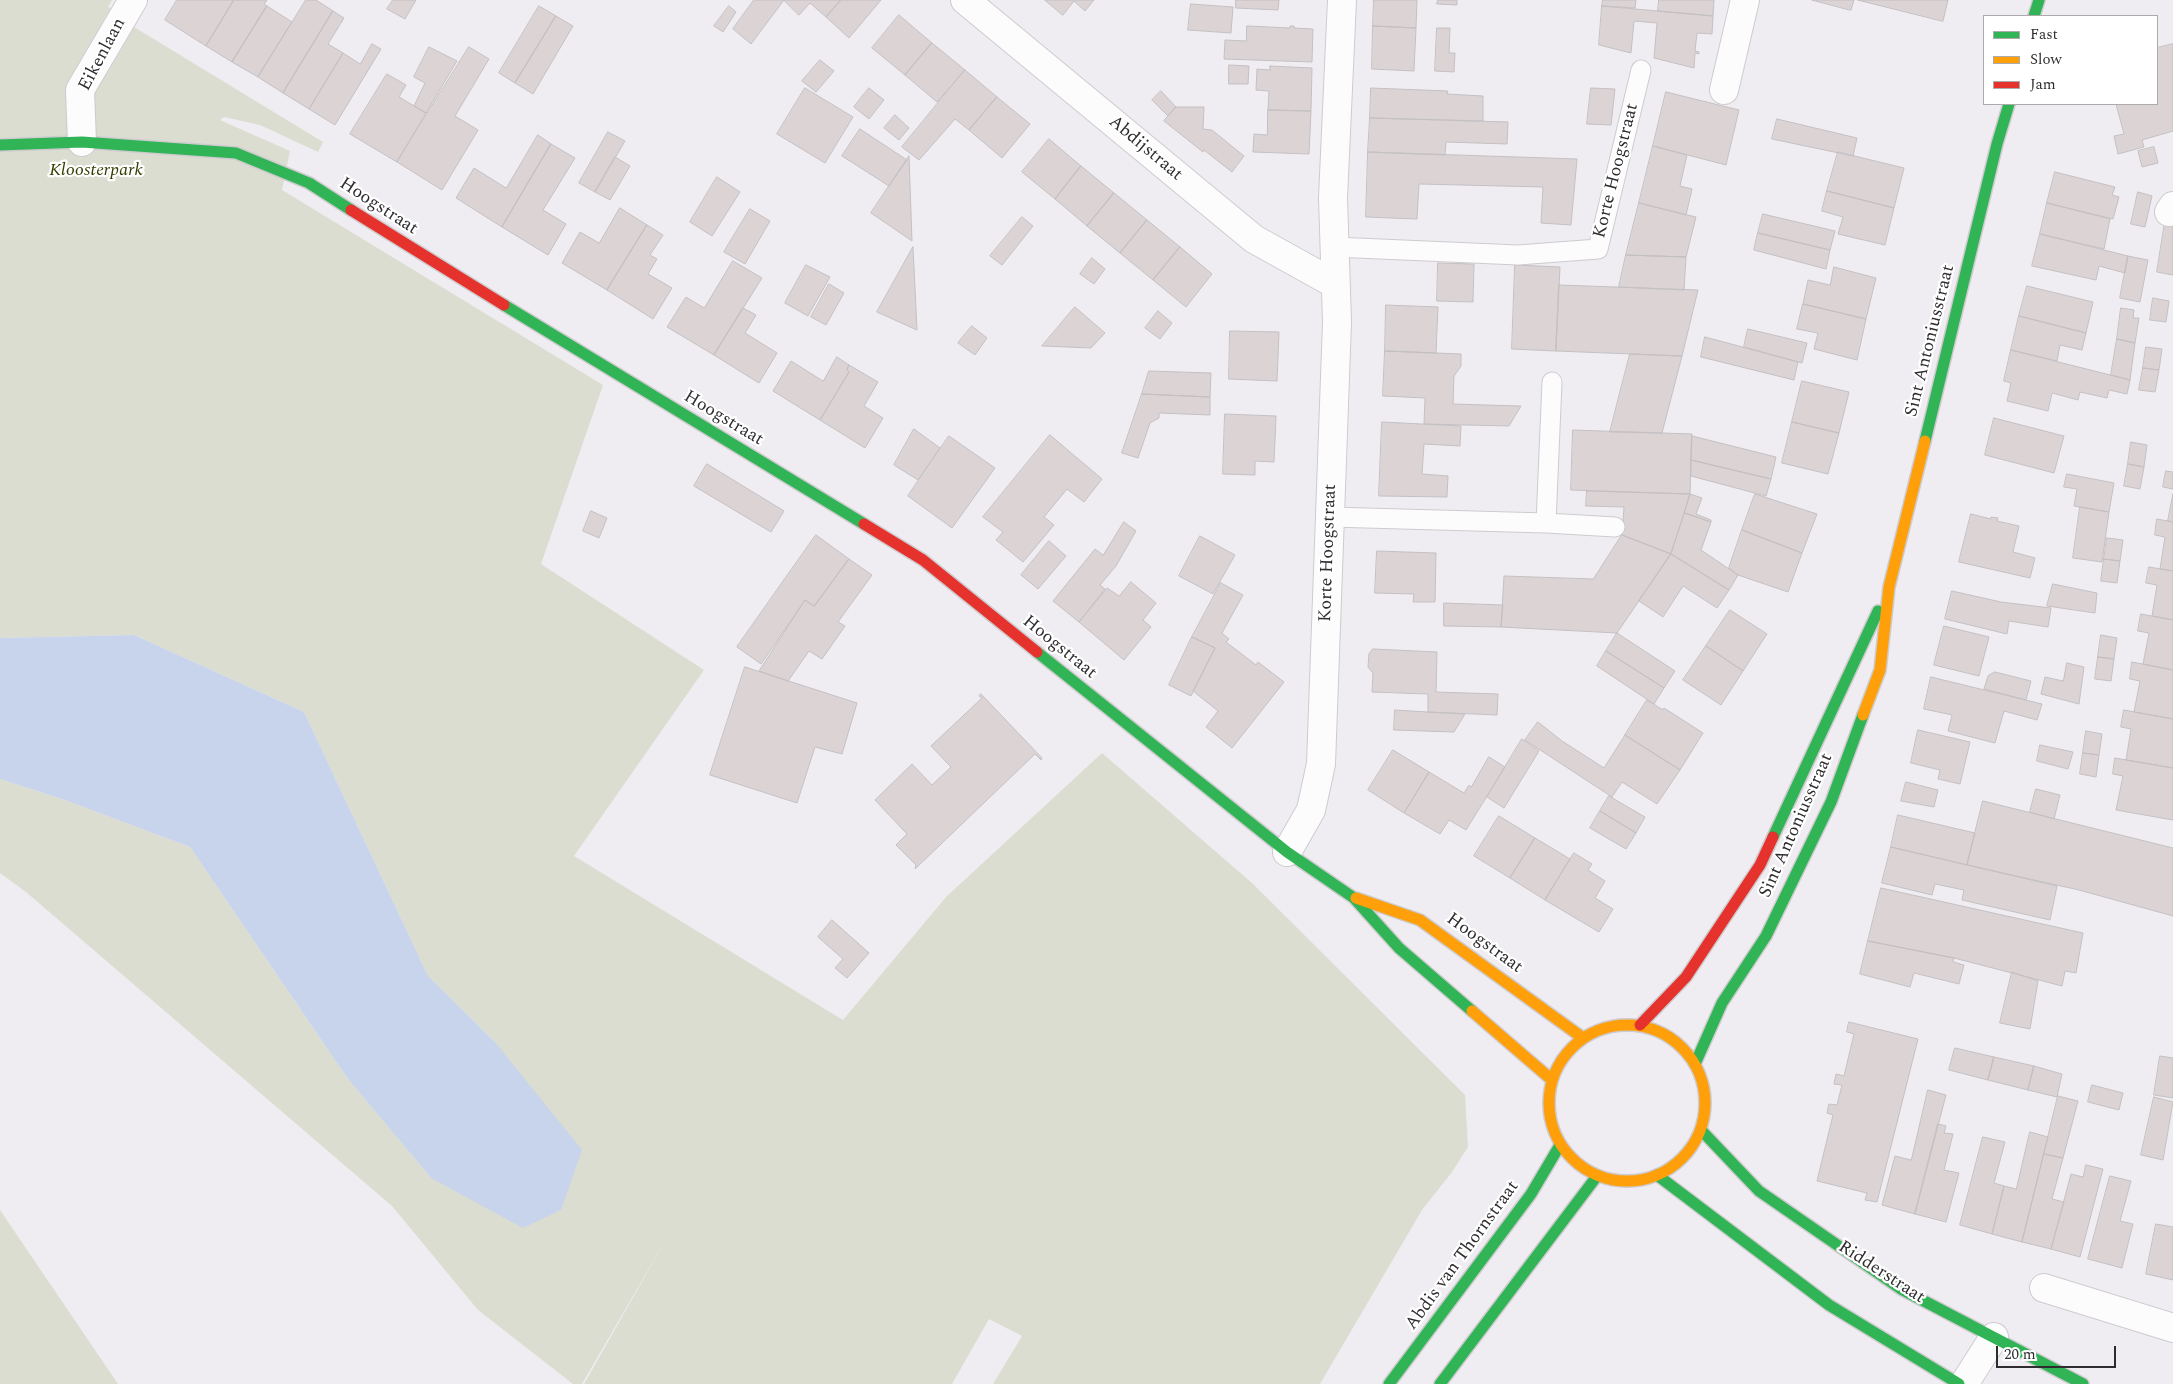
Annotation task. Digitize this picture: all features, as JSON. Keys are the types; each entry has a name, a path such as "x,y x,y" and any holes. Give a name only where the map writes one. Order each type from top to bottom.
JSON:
{"street":[{"name":"Eikenlaan","path":"82,142 80,90 133,0"},
{"name":"Abdijstraat","path":"965,0 1254,238 1335,284"},
{"name":"Korte Hoogstraat","path":"1287,852 1311,810 1322,764 1336,322 1333,198 1342,0"},
{"path":"1724,90 1745,0"},
{"path":"2034,15 2039,0"},
{"name":"Sint Antoniusstraat","path":"1696,1064 1722,1003 1766,936 1831,802 1880,670 1889,587 2008,105"},
{"name":"Hoogstraat","path":"0,145 82,142 236,152 309,183 387,234 923,560 1287,852 1354,898 1398,948 1552,1080"},
{"name":"Sint Antoniusstraat","path":"1640,1026 1686,977 1760,865 1824,732 1889,587"},
{"name":"Hoogstraat","path":"1354,898 1420,920 1583,1038"},
{"path":"1620,1024 1640,1026 1662,1032 1681,1046 1696,1064 1704,1085 1706,1108 1701,1130 1691,1150 1675,1166 1636,1182 1617,1181 1597,1176 1570,1158 1560,1145 1549,1114 1552,1080 1564,1056 1583,1038 1601,1029 1620,1024"},
{"name":"Ridderstraat","path":"1701,1130 1758,1190 1901,1289 2083,1384"},
{"name":"Abdis van Thornstraat","path":"1389,1384 1526,1201 1560,1145"},
{"path":"1657,1175 1829,1306 1959,1384"},
{"path":"1440,1384 1597,1176"},
{"path":"2044,1288 2173,1328"},
{"path":"1964,1384 1994,1337"}],"lane":[{"name":"Korte Hoogstraat","path":"1334,247 1518,255 1598,249 1641,70"},
{"path":"1546,523 1552,382"},
{"path":"1330,517 1546,523 1615,527"}],"green space":[{"name":"Kloosterpark","path":"0,0 112,0 108,7 111,8 80,61 108,72 134,27 323,142 318,152 260,125 224,117 220,120 290,151 282,190 603,385 541,564 704,670 574,856 843,1020 946,897 1102,753 1252,883 1465,1095 1468,1147 1452,1172 1422,1210 1320,1384 993,1384 1022,1336 989,1319 952,1384 584,1384 669,1234 582,1384 573,1384 478,1310 392,1206 26,892 0,873 0,779 65,800 190,847 348,1079 431,1178 494,1041 428,976 304,712 134,635 0,638"},
{"path":"0,1210 118,1384 0,1384"}],"water":[{"path":"134,635 304,712 428,976 494,1041 582,1150 561,1210 523,1228 431,1178 348,1079 190,847 65,800 0,779 0,638"}],"building":[{"path":"177,0 234,0 206,46 165,20"},
{"path":"234,0 267,0 264,4 267,6 232,62 206,46"},
{"path":"306,0 316,0 333,11 283,93 258,77"},
{"path":"393,0 416,0 405,19 387,9"},
{"path":"754,0 784,0 751,44 733,29"},
{"path":"784,0 841,0 826,17 810,3 799,15"},
{"path":"841,0 881,0 849,38 826,17"},
{"path":"1045,0 1094,0 1085,11 1074,1 1063,15"},
{"path":"1236,0 1279,0 1278,10 1236,8"},
{"path":"1374,0 1417,0 1416,28 1373,26"},
{"path":"1438,0 1457,0 1457,5 1437,4"},
{"path":"1603,0 1636,0 1635,8 1602,6"},
{"path":"1659,0 1714,0 1713,16 1658,11"},
{"path":"1812,0 1854,0 1851,10"},
{"path":"1858,0 1948,0 1943,21"},
{"path":"1191,4 1233,7 1231,33 1188,30"},
{"path":"267,6 292,22 258,77 232,62"},
{"path":"539,6 556,16 515,83 499,73"},
{"path":"729,6 736,12 723,32 714,26"},
{"path":"1602,6 1713,16 1712,34 1697,33 1695,51 1699,52 1699,54 1695,53 1694,68 1654,58 1657,23 1634,21 1631,53 1599,45"},
{"path":"333,11 344,18 328,44 343,53 309,109 283,93"},
{"path":"899,15 932,43 905,75 872,48"},
{"path":"556,16 573,26 533,94 515,83"},
{"path":"1247,26 1290,28 1290,26 1294,26 1294,28 1313,29 1312,62 1224,59 1225,40 1246,41"},
{"path":"1373,26 1416,28 1414,71 1372,69"},
{"path":"1437,28 1450,28 1449,53 1455,53 1454,72 1435,71"},
{"path":"932,43 965,70 937,102 905,75"},
{"path":"372,44 381,49 335,125 309,109 343,53 360,64"},
{"path":"2173,44 2173,131 2142,140 2144,147 2118,154 2114,136 2124,134 2116,105 2158,105 2158,48"},
{"path":"429,47 457,61 426,113 414,106 425,83 414,77"},
{"path":"469,47 489,59 455,116 478,130 442,190 397,162"},
{"path":"820,60 834,71 816,92 802,81"},
{"path":"1229,65 1249,66 1248,84 1229,84"},
{"path":"1270,66 1312,68 1311,111 1268,110 1269,91 1256,90 1257,69 1270,70"},
{"path":"965,70 997,97 969,130 955,119 919,160 902,147"},
{"path":"387,74 406,85 399,97 426,113 397,162 350,134"},
{"path":"805,88 853,117 825,163 777,134"},
{"path":"869,88 884,100 869,119 854,107"},
{"path":"1371,88 1448,91 1447,94 1483,96 1483,121 1370,118"},
{"path":"1591,88 1615,89 1611,125 1587,124"},
{"path":"1161,91 1176,107 1168,116 1152,100"},
{"path":"1666,92 1739,110 1726,165 1653,146"},
{"path":"997,97 1030,124 1002,158 969,130"},
{"path":"1176,107 1204,107 1203,129 1212,130 1244,156 1232,172 1164,121"},
{"path":"1268,110 1311,111 1309,154 1253,152 1254,134 1267,135"},
{"path":"895,115 909,128 899,140 884,128"},
{"path":"1370,118 1508,122 1507,144 1446,142 1445,155 1368,152"},
{"path":"1777,119 1857,138 1853,156 1772,139"},
{"path":"860,129 907,160 889,186 842,156"},
{"path":"608,132 625,141 595,192 579,183"},
{"path":"538,135 551,144 502,227 456,198 474,168 506,188"},
{"path":"1049,139 1081,166 1055,199 1022,172"},
{"path":"551,144 575,158 543,210 566,224 548,255 502,227"},
{"path":"1653,146 1687,155 1680,186 1692,189 1686,215 1639,203"},
{"path":"2154,147 2158,163 2142,167 2138,151"},
{"path":"1368,152 1577,159 1571,225 1541,223 1543,187 1419,184 1417,219 1366,217"},
{"path":"1838,152 1904,168 1894,208 1827,191"},
{"path":"909,156 912,241 871,213"},
{"path":"615,157 630,166 610,200 595,192"},
{"path":"1081,166 1114,193 1087,226 1055,199"},
{"path":"2055,172 2115,187 2112,195 2119,197 2113,219 2047,203"},
{"path":"717,177 740,192 712,236 690,222"},
{"path":"1827,191 1894,208 1885,245 1838,234 1843,217 1822,211"},
{"path":"2138,192 2152,196 2145,227 2131,224"},
{"path":"1114,193 1147,220 1120,253 1087,226"},
{"path":"1639,203 1696,217 1686,257 1626,255"},
{"path":"2047,203 2110,219 2104,249 2040,234"},
{"path":"620,208 647,225 607,290 562,263 580,232 599,243"},
{"path":"750,209 770,221 745,264 724,252"},
{"path":"1763,214 1835,231 1830,250 1758,233"},
{"path":"1022,217 1033,226 1002,265 990,256"},
{"path":"1147,220 1180,247 1153,280 1120,253"},
{"path":"2165,222 2173,223 2173,275 2157,272"},
{"path":"647,225 663,235 650,255 657,259 648,274 672,288 653,319 607,290"},
{"path":"1758,233 1830,250 1826,269 1754,250"},
{"path":"2040,234 2128,256 2125,273 2099,266 2096,280 2032,266"},
{"path":"913,247 917,330 877,312"},
{"path":"1180,247 1212,274 1186,307 1153,280"},
{"path":"1626,255 1686,257 1684,290 1619,287"},
{"path":"2128,256 2148,260 2140,302 2120,298"},
{"path":"1092,258 1105,269 1094,284 1080,274"},
{"path":"733,261 762,278 714,355 667,327 686,297 704,308"},
{"path":"1438,263 1474,264 1473,302 1437,301"},
{"path":"806,265 830,277 808,316 785,303"},
{"path":"1515,265 1560,267 1556,351 1512,349"},
{"path":"1834,267 1876,278 1866,319 1803,304 1808,280 1830,285"},
{"path":"829,284 844,293 826,325 811,317"},
{"path":"1559,285 1698,290 1682,356 1556,351"},
{"path":"2027,286 2093,302 2086,333 2019,316"},
{"path":"2153,298 2169,301 2166,322 2150,320"},
{"path":"1803,304 1866,319 1857,360 1814,349 1818,333 1797,329"},
{"path":"1386,305 1438,307 1436,353 1385,351"},
{"path":"1075,307 1105,333 1091,348 1042,346"},
{"path":"743,308 756,315 745,333 777,353 759,383 714,355"},
{"path":"2121,308 2134,310 2133,318 2139,318 2135,343 2117,339"},
{"path":"1158,311 1172,323 1160,339 1145,328"},
{"path":"2019,316 2086,333 2082,350 2060,345 2057,361 2011,350"},
{"path":"972,326 987,338 975,355 958,343"},
{"path":"1748,329 1807,343 1802,363 1744,347"},
{"path":"1230,331 1279,332 1277,381 1229,379"},
{"path":"1705,337 1798,362 1794,380 1701,357"},
{"path":"2117,339 2135,343 2130,380 2111,375"},
{"path":"2146,347 2162,349 2159,370 2143,368"},
{"path":"2011,350 2130,380 2127,394 2109,390 2107,398 2080,392 2078,400 2052,393 2048,411 2007,401 2011,383 2004,381"},
{"path":"1385,351 1461,354 1461,366 1454,376 1453,404 1521,406 1509,426 1424,424 1425,398 1383,396"},
{"path":"1630,354 1682,356 1662,433 1610,432"},
{"path":"837,357 849,365 847,370 849,372 820,420 773,391 791,361 823,381"},
{"path":"849,365 878,382 864,406 883,418 865,448 820,420 849,372 847,370"},
{"path":"2143,368 2159,370 2155,392 2139,390"},
{"path":"1149,371 1211,373 1210,397 1142,394"},
{"path":"1802,381 1849,392 1839,433 1792,422"},
{"path":"1142,394 1210,397 1210,415 1159,413 1159,418 1150,423 1138,458 1122,453"},
{"path":"1225,414 1276,416 1274,462 1255,461 1255,475 1223,474"},
{"path":"1994,418 2064,436 2054,473 1985,455"},
{"path":"1382,422 1461,426 1460,446 1424,444 1422,474 1448,476 1447,497 1379,496"},
{"path":"1792,422 1839,433 1828,474 1782,463"},
{"path":"914,429 940,448 918,480 894,465"},
{"path":"1573,430 1692,434 1690,494 1571,490"},
{"path":"1050,435 1102,479 1084,502 1067,489 1044,517 1054,525 1023,562 996,540 1003,532 983,517"},
{"path":"949,436 995,468 952,528 908,496"},
{"path":"1692,436 1776,457 1771,479 1691,460"},
{"path":"2131,442 2147,445 2144,467 2128,464"},
{"path":"1691,460 1771,479 1766,496 1691,476"},
{"path":"707,464 784,511 771,532 694,486"},
{"path":"2128,464 2144,467 2140,489 2124,486"},
{"path":"2166,471 2173,472 2173,489 2163,487"},
{"path":"2067,474 2114,483 2109,512 2074,506 2077,489 2064,487"},
{"path":"1587,491 1690,494 1671,554 1622,535 1624,507 1586,506"},
{"path":"1690,494 1702,498 1696,514 1711,520 1711,522 1685,513"},
{"path":"1755,494 1817,514 1802,553 1742,530"},
{"path":"2173,494 2173,522 2168,521"},
{"path":"2080,507 2109,512 2102,562 2073,558"},
{"path":"591,511 607,518 599,538 583,531"},
{"path":"1685,513 1711,522 1701,550 1738,575 1729,590 1671,554"},
{"path":"1971,514 1991,519 1991,517 1998,518 1997,521 2019,526 2013,552 2035,558 2030,578 1959,562"},
{"path":"2157,519 2173,522 2173,571 2160,569 2165,537 2155,535"},
{"path":"1124,522 1136,531 1116,566 1100,585 1105,589 1079,622 1053,601 1095,549 1103,555"},
{"path":"1742,530 1802,553 1788,592 1738,575 1729,568"},
{"path":"816,535 849,559 814,606 805,600 761,664 737,647"},
{"path":"1622,535 1671,554 1617,633 1501,627 1504,576 1593,579"},
{"path":"1200,536 1235,555 1213,594 1179,576"},
{"path":"2107,538 2123,540 2120,561 2104,559"},
{"path":"1049,541 1066,556 1038,589 1021,575"},
{"path":"1377,551 1436,553 1435,602 1413,602 1414,594 1375,593"},
{"path":"1671,554 1729,590 1717,608 1683,586 1663,617 1639,601"},
{"path":"849,559 872,575 838,622 845,626 822,659 809,651 788,681 759,671 805,600 814,606"},
{"path":"2104,559 2120,561 2117,583 2101,581"},
{"path":"2149,567 2173,571 2173,620 2152,616 2157,585 2146,583"},
{"path":"1131,582 1156,603 1143,620 1151,627 1124,660 1079,622 1107,588 1119,596"},
{"path":"1221,583 1243,595 1222,633 1229,639 1226,642 1256,665 1258,662 1284,682 1232,748 1206,727 1218,711 1193,691 1215,648 1192,637"},
{"path":"2053,584 2097,593 2095,613 2047,606"},
{"path":"1952,591 2001,602 2051,608 2048,627 2009,621 2007,634 1945,619"},
{"path":"1444,603 1503,605 1501,627 1444,626"},
{"path":"1730,610 1767,634 1743,671 1706,646"},
{"path":"2141,614 2173,620 2173,670 2143,664 2149,633 2138,631"},
{"path":"1944,626 1989,637 1979,676 1934,665"},
{"path":"1617,633 1675,671 1664,688 1606,651"},
{"path":"2101,635 2117,638 2114,659 2098,657"},
{"path":"1192,637 1215,648 1191,696 1169,685"},
{"path":"1706,646 1743,671 1721,705 1683,680"},
{"path":"1373,649 1437,652 1436,692 1498,694 1497,715 1428,712 1428,694 1372,692 1373,673 1368,667 1369,654"},
{"path":"1606,651 1664,688 1654,704 1597,666"},
{"path":"2098,657 2114,659 2111,681 2095,679"},
{"path":"2132,662 2173,670 2173,719 2134,712 2140,681 2130,679"},
{"path":"2067,663 2084,667 2079,704 2041,694 2045,677 2063,681"},
{"path":"745,667 857,703 842,754 815,747 797,803 710,775"},
{"path":"1995,672 2031,681 2026,700 1984,689 1988,676"},
{"path":"1931,677 2042,704 2037,720 2004,711 1995,743 1948,731 1952,715 1924,709"},
{"path":"981,694 1042,758 1041,760 1035,754 915,869 916,865 896,845 907,834 875,800 912,764 932,785 951,767 931,746 982,698 979,696"},
{"path":"1647,700 1663,710 1664,708 1703,733 1680,770 1625,735"},
{"path":"1395,710 1465,714 1454,732 1394,730"},
{"path":"2124,710 2173,719 2173,768 2126,760 2131,729 2121,727"},
{"path":"1538,722 1562,741 1604,768 1625,735 1680,770 1657,804 1622,782 1612,797 1525,740"},
{"path":"1918,730 1970,742 1960,784 1938,779 1940,770 1911,763"},
{"path":"2086,731 2102,734 2099,755 2083,753"},
{"path":"1522,739 1539,751 1504,808 1487,797"},
{"path":"2040,745 2073,752 2068,769 2037,761"},
{"path":"1393,750 1429,772 1404,813 1368,790"},
{"path":"2083,753 2099,755 2096,777 2080,774"},
{"path":"1489,757 1505,767 1466,830 1449,820 1440,834 1404,813 1429,772 1464,793 1469,785 1471,787"},
{"path":"2115,758 2173,768 2173,820 2116,810 2123,776 2113,774"},
{"path":"1906,782 1938,790 1934,807 1901,801"},
{"path":"2036,789 2060,795 2054,819 2030,812"},
{"path":"1609,796 1645,817 1636,833 1600,811"},
{"path":"1983,801 2173,848 2173,916 2079,890 1967,865"},
{"path":"1600,811 1636,833 1626,849 1590,828"},
{"path":"1898,815 1975,833 1967,865 1891,847"},
{"path":"1499,816 1535,838 1510,878 1474,856"},
{"path":"1535,838 1570,859 1545,900 1510,878"},
{"path":"1891,847 2057,886 2050,920 1962,900 1964,890 1935,884 1932,895 1882,883"},
{"path":"1574,853 1592,864 1588,870 1605,881 1595,898 1613,909 1599,932 1545,900"},
{"path":"1881,888 2083,933 2076,973 2065,971 2062,986 1954,958 1868,941"},
{"path":"832,920 869,953 847,978 835,968 843,959 818,937"},
{"path":"1868,941 1954,958 1953,962 1964,965 1959,984 1914,973 1910,987 1860,974"},
{"path":"2012,972 2038,981 2030,1029 2000,1023"},
{"path":"1849,1022 1918,1039 1877,1202 1865,1200 1867,1193 1817,1181 1833,1115 1827,1113 1829,1104 1837,1105 1842,1085 1834,1084 1836,1074 1844,1076 1854,1034 1847,1032"},
{"path":"1955,1048 1994,1057 1988,1080 1949,1070"},
{"path":"2160,1056 2173,1058 2173,1098 2154,1095"},
{"path":"1994,1057 2034,1066 2028,1090 1988,1080"},
{"path":"2034,1066 2062,1074 2057,1097 2028,1090"},
{"path":"2092,1085 2123,1093 2119,1110 2088,1102"},
{"path":"1928,1090 1946,1095 1915,1214 1882,1205 1895,1156 1911,1160"},
{"path":"2058,1096 2078,1101 2063,1158 2044,1154"},
{"path":"2154,1097 2173,1102 2163,1160 2141,1155"},
{"path":"1938,1124 1946,1126 1944,1133 1953,1134 1944,1170 1959,1173 1946,1222 1915,1214"},
{"path":"2030,1132 2048,1137 2022,1242 1992,1234 2004,1186 2016,1189"},
{"path":"1983,1137 2005,1142 1994,1183 2004,1186 1992,1234 1960,1225"},
{"path":"2044,1154 2063,1158 2052,1199 2064,1202 2051,1249 2022,1242"},
{"path":"2086,1165 2103,1169 2080,1257 2051,1249 2071,1174 2083,1177"},
{"path":"2110,1176 2131,1181 2120,1221 2133,1224 2122,1268 2088,1259"},
{"path":"2156,1224 2173,1227 2173,1280 2146,1274"}],"traffic: fast":[{"path":"2034,15 2039,0"},
{"path":"1925,441 1997,144 2009,105"},
{"path":"0,145 82,142 236,153 309,183 351,210"},
{"path":"504,305 864,524"},
{"path":"1773,837 1878,611"},
{"path":"1037,652 1287,852 1354,898 1399,948 1472,1011"},
{"path":"1695,1064 1722,1003 1766,936 1831,802 1863,715"},
{"path":"1701,1130 1759,1191 1901,1289 2083,1384"},
{"path":"1389,1384 1531,1194 1560,1145"},
{"path":"1657,1175 1829,1305 1959,1384"},
{"path":"1440,1384 1597,1176"}],"traffic: slow":[{"path":"1863,715 1880,670 1889,587 1925,441"},
{"path":"1356,898 1420,920 1583,1038"},
{"path":"1472,1011 1552,1080"},
{"path":"1619,1025 1635,1025 1650,1028 1664,1034 1687,1053 1696,1066 1702,1080 1705,1103 1704,1118 1696,1140 1677,1163 1664,1172 1650,1178 1635,1181 1619,1181 1604,1178 1590,1172 1567,1153 1558,1140 1552,1126 1549,1111 1549,1095 1552,1080 1558,1066 1577,1043 1590,1034 1604,1028 1619,1025"}],"traffic: jam":[{"path":"351,210 504,305"},
{"path":"864,524 923,560 1037,652"},
{"path":"1640,1025 1686,977 1760,865 1773,837"}]}
